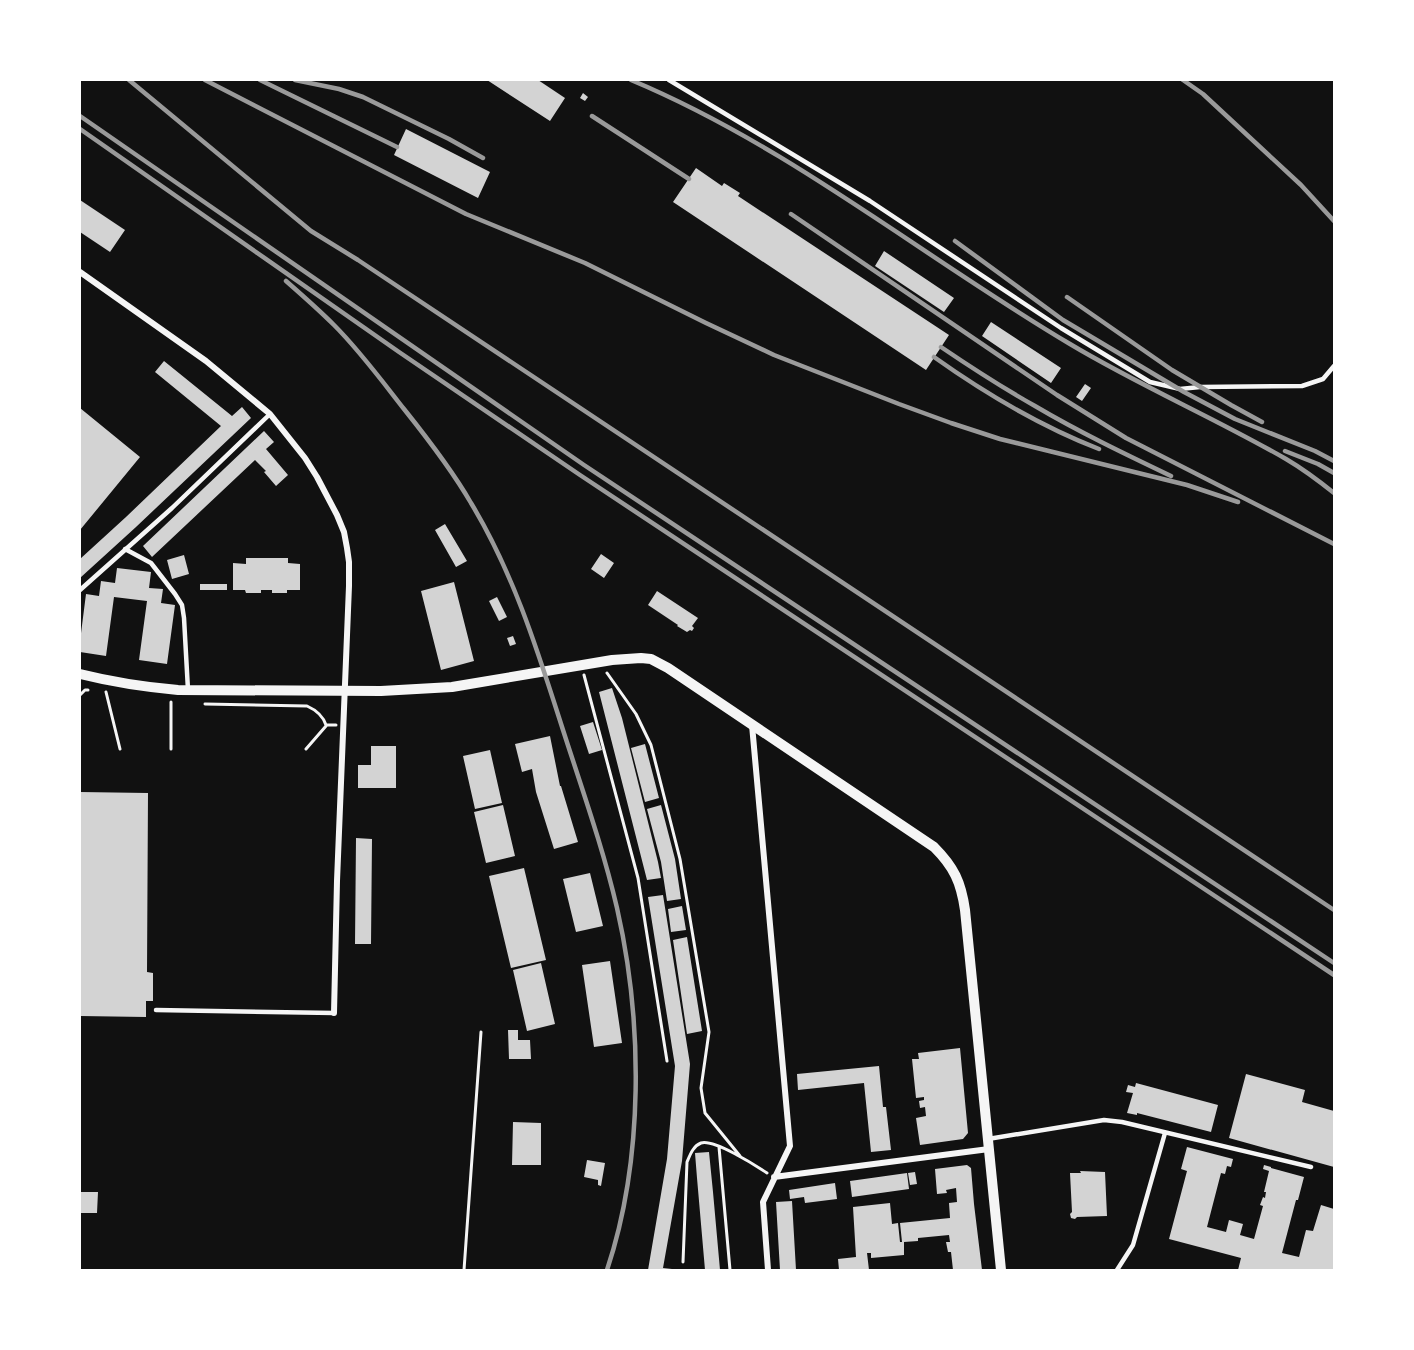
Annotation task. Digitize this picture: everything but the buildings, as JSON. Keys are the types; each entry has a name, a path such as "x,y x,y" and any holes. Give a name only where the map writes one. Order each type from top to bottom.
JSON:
{"street":[{"path":"80,272 206,361 270,414 317,477 344,532 349,570 334,1013"},
{"path":"80,674 146,687 188,690 381,691 452,687 612,660 641,658 658,663 934,847 951,867 961,887 965,910 1001,1270"},
{"path":"752,725 790,1146 763,1202 768,1270"},
{"path":"774,1177 989,1144"}],"lane":[{"path":"669,80 870,201 1061,328 1150,382 1180,389 1302,386 1323,379 1335,366"},
{"path":"80,590 172,508 270,414"},
{"path":"126,549 151,563 182,605 188,690"},
{"path":"156,1010 334,1013"},
{"path":"989,1144 1104,1120 1122,1122 1311,1167"},
{"path":"1118,1270 1133,1245 1165,1133"}],"path":[{"path":"599,662 636,714 651,745 680,859 709,1032 701,1088 705,1113 740,1156"},
{"path":"582,665 638,878 667,1061"},
{"path":"106,692 120,749"},
{"path":"171,700 171,749"},
{"path":"306,749 326,725"},
{"path":"465,1270 481,1032"},
{"path":"683,1262 687,1162 693,1148 699,1144 708,1143 740,1156 774,1177"},
{"path":"719,1148 730,1270"}],"railway":[{"path":"129,80 311,231 358,260 1334,910"},
{"path":"205,80 466,214 585,263 774,355 899,404 1000,439 1187,485 1238,502"},
{"path":"260,80 397,147"},
{"path":"295,80 339,89 363,97 483,158"},
{"path":"631,80 746,137 855,204 1070,344 1286,459 1334,493"},
{"path":"1183,80 1203,94 1301,185 1334,221"},
{"path":"80,116 584,465 1334,963"},
{"path":"592,116 689,179"},
{"path":"80,129 399,352 580,475 1334,975"},
{"path":"791,214 1057,395 1126,438 1334,544"},
{"path":"955,241 1063,320 1184,392 1235,419 1334,461"},
{"path":"286,281 334,325 362,356 422,432 471,503 500,557 524,614 585,796 617,908 626,952 635,1043 636,1090 628,1183 607,1270"},
{"path":"1067,297 1172,370 1262,422"},
{"path":"941,347 1052,416 1171,476"},
{"path":"934,357 973,384 1014,408 1099,449"},
{"path":"1285,451 1334,473"}]}
